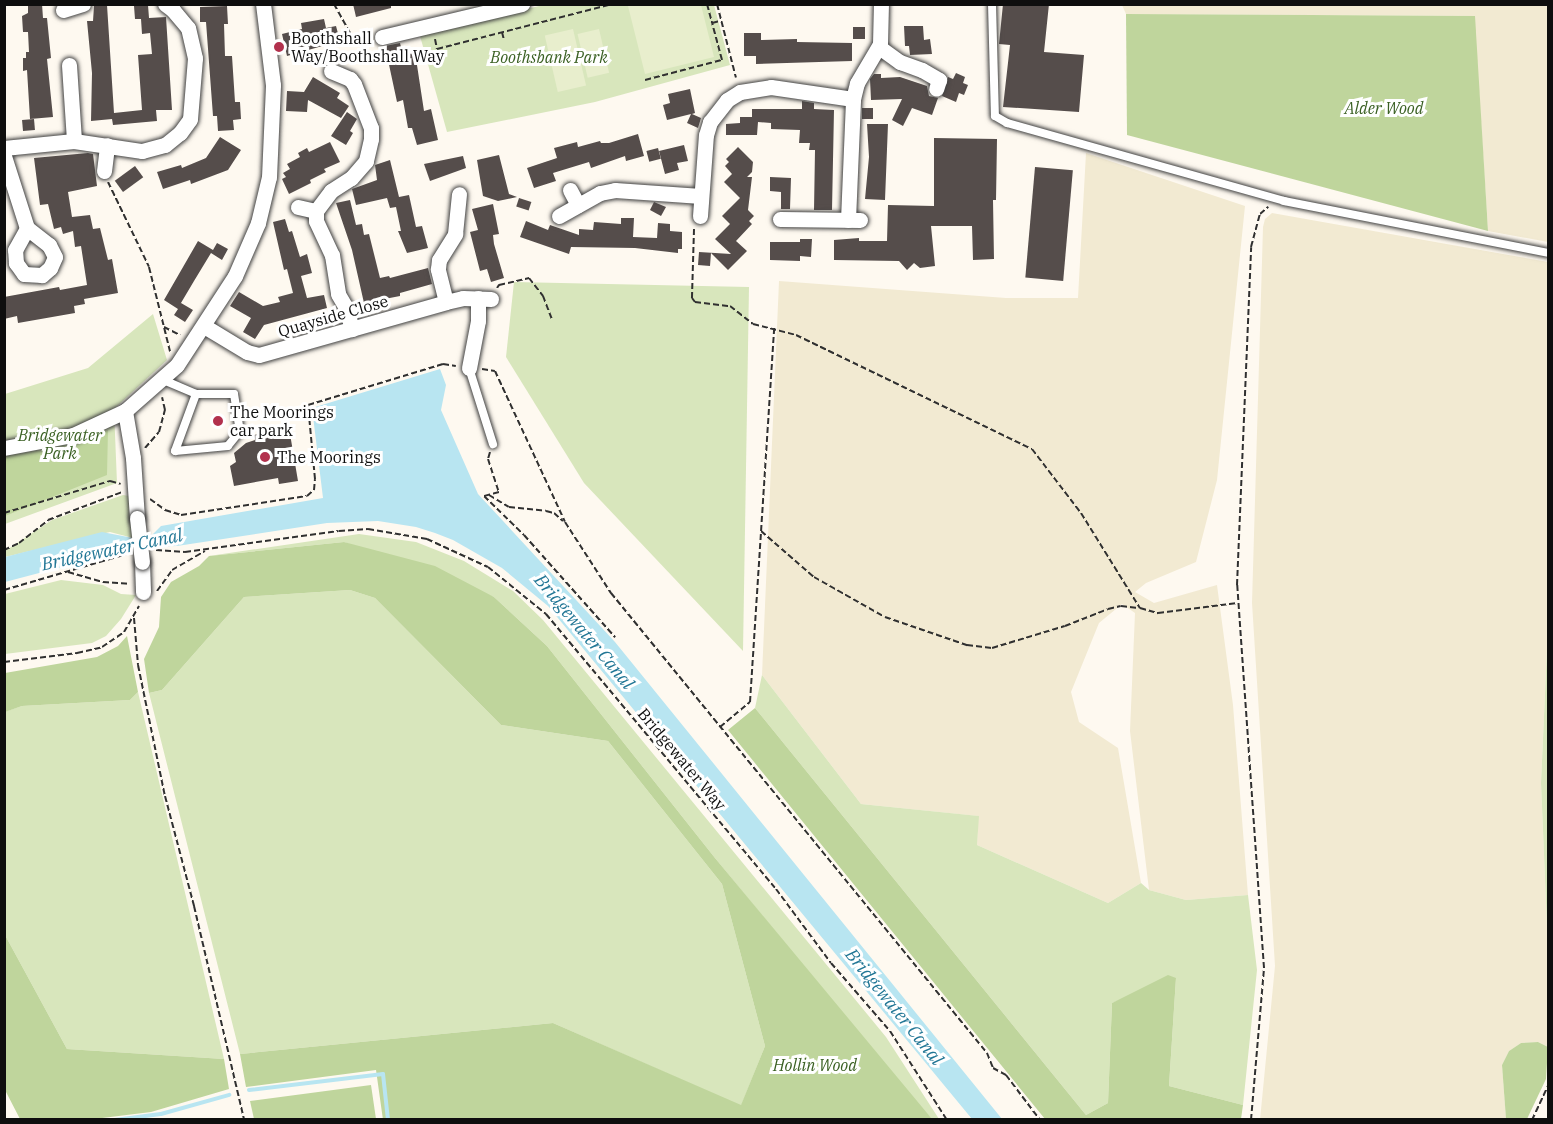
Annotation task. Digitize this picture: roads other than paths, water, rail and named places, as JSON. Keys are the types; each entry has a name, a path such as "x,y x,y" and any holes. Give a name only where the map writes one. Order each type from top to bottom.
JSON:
{"street":[{"path":"63,10 83,4"},
{"path":"4,148 74,141 142,150 165,145 180,134 190,119 195,58 192,40 180,18 165,4"},
{"path":"4,448 74,435 125,411 174,368 204,326 249,248 269,177 273,85 264,4"},
{"path":"382,37 522,4"},
{"path":"780,219 854,220 853,99 856,83 879,47 880,4"},
{"path":"879,47 900,62 922,70 939,80 936,89"},
{"path":"69,65 74,141"},
{"path":"331,71 353,74 371,128 370,150 359,171 331,191 316,211 316,221 332,255 338,294 346,308 352,329"},
{"path":"700,216 710,122 727,100 740,92 771,87 853,99"},
{"path":"104,171 107,145"},
{"path":"4,156 27,228 50,245 55,257 50,268 42,275 24,274 10,249 27,228"},
{"path":"570,190 578,205"},
{"path":"559,216 600,194 615,190 701,195"},
{"path":"446,302 438,269 439,261 455,234 452,213 459,194"},
{"path":"298,207 316,211"},
{"name":"Quayside Close","path":"204,326 247,352 259,355 446,302 485,298 469,368"},
{"path":"125,411 133,458 143,589"}],"lane":[{"path":"992,4 995,116 1007,123 1284,201 1548,253"},
{"path":"469,368 493,444"},
{"path":"162,379 196,394 234,394 240,431 228,446 175,451 196,394"}],"water":[{"name":"Bridgewater Canal","path":"440,369 446,385 441,410 478,494 615,642 1002,1119 972,1119 548,606 502,568 453,540 435,533 416,527 378,521 327,523 177,546 144,547 143,537 152,535 161,526 323,498 312,408"},
{"name":"Bridgewater Canal","path":"102,532 133,538 134,548 5,582 5,557"}],"waterway":[{"path":"249,1090 383,1074 388,1120"},
{"path":"115,1120 161,1114 229,1095"}],"place":[{"name":"Boothshall Way/Boothshall Way","path":"279,47"},
{"name":"The Moorings car park","path":"218,421"},
{"name":"The Moorings","path":"265,457"}],"park label":[{"name":"Boothsbank Park","path":"549,57"},
{"name":"Alder Wood","path":"1384,108"},
{"name":"Bridgewater Park","path":"60,444"},
{"name":"Hollin Wood","path":"815,1065"}]}
